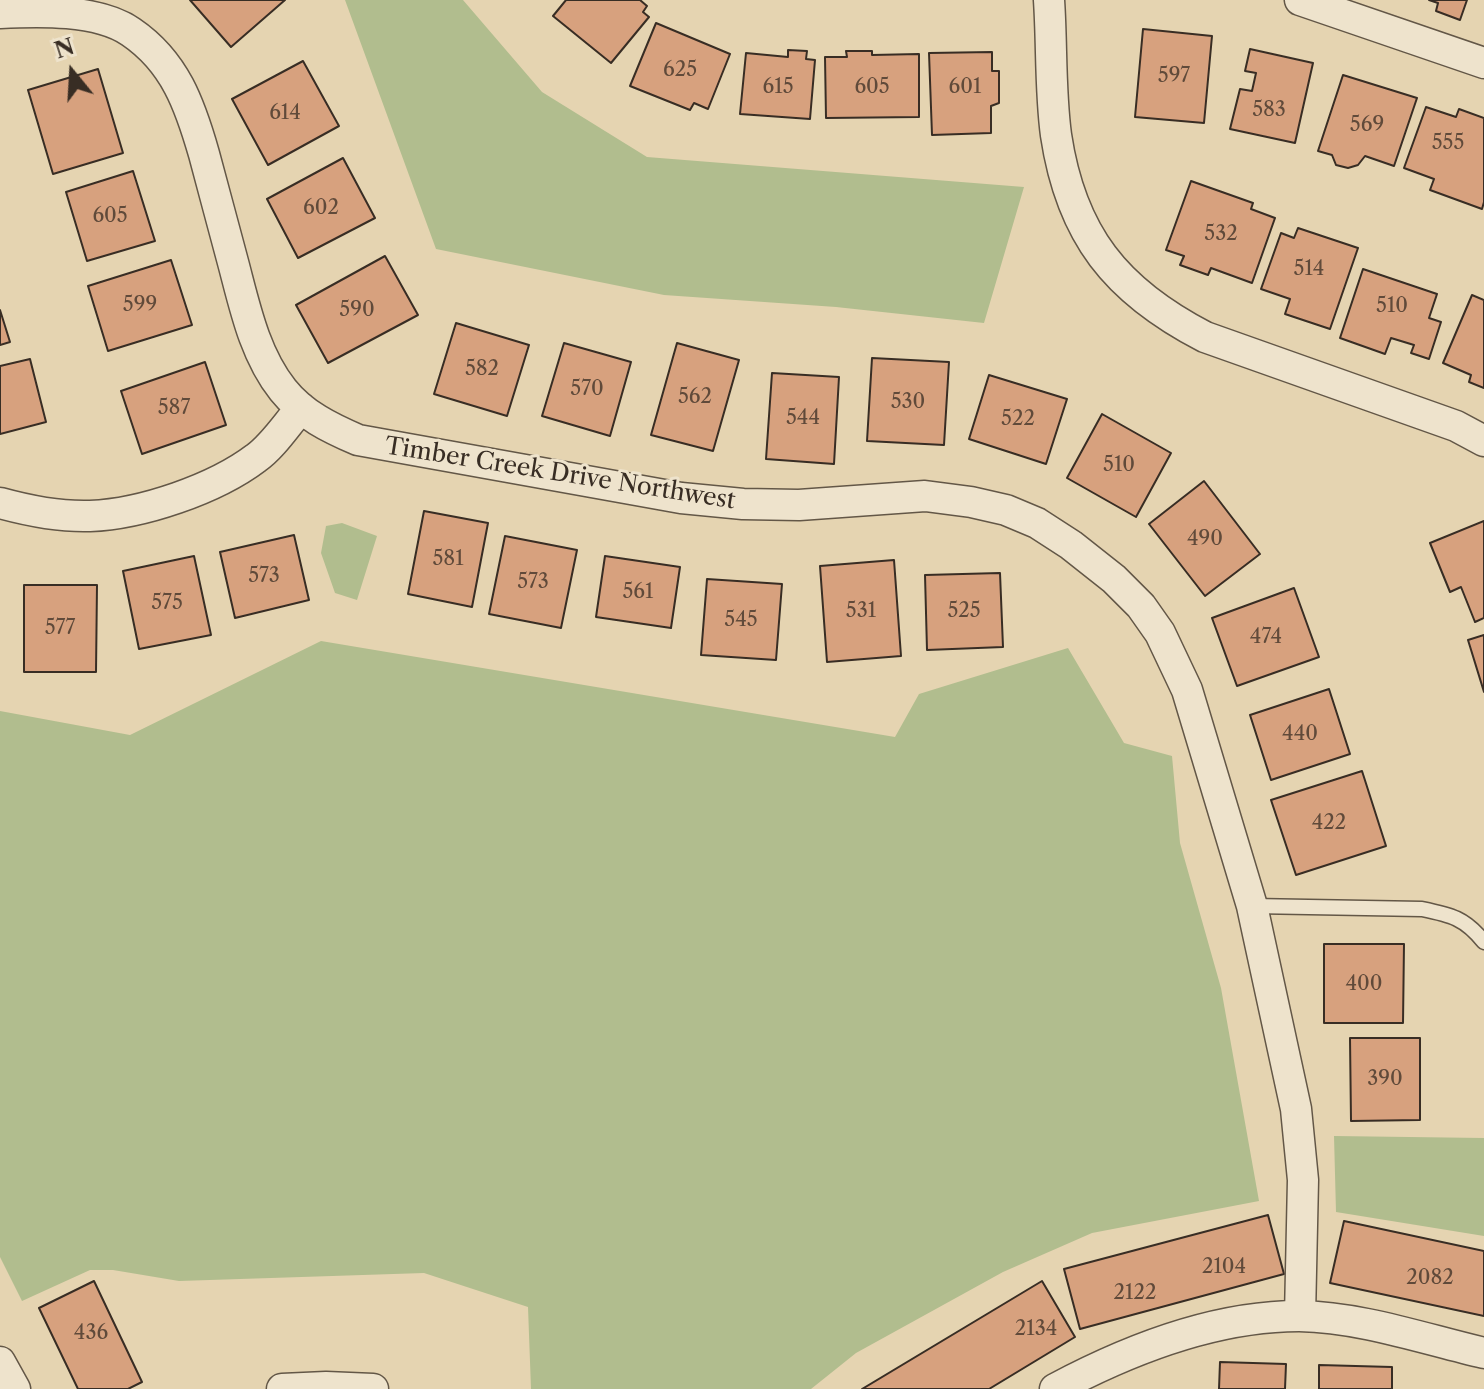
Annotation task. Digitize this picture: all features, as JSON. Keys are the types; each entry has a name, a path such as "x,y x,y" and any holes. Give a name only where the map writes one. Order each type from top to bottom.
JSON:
{"street":[{"path":"1049,0 1056,132 1063,172 1086,232 1108,264 1135,293 1170,319 1205,337 1456,426 1484,441"},
{"path":"1300,0 1484,63"},
{"name":"Timber Creek Drive Northwest","path":"0,13 72,14 101,20 129,30 166,63 182,87 195,122 249,323 264,358 276,379 301,408 326,427 358,440 681,498 799,505 925,496 1006,510 1037,523 1071,545 1114,579 1141,606 1160,633 1187,690 1252,906 1297,1120 1303,1180 1300,1316"},
{"path":"0,503 37,513 91,516 141,508 223,478 258,457 301,408"},
{"path":"1055,1389 1147,1347 1203,1330 1256,1319 1300,1316 1371,1326 1484,1353"},
{"path":"0,1362 15,1389"},
{"path":"282,1389 373,1389"}],"lane":[{"path":"1252,906 1422,909 1465,922 1484,942"}],"green space":[{"path":"345,0 463,0 542,92 647,157 1024,187 984,323 836,307 664,295 436,249"},
{"path":"342,523 377,536 357,600 335,593 321,553 326,526"},
{"path":"321,641 895,737 919,694 1068,648 1124,743 1172,756 1180,843 1221,988 1259,1201 1092,1233 1003,1272 856,1353 811,1389 531,1389 528,1307 424,1273 179,1281 113,1270 90,1270 22,1301 0,1257 0,711 130,735"},
{"path":"1334,1136 1484,1138 1484,1236 1336,1212"}],"building":[{"path":"190,0 285,0 231,47"},
{"path":"566,0 640,0 647,6 643,12 649,17 611,63 553,16"},
{"path":"1429,0 1467,0 1460,20 1436,11 1438,3"},
{"path":"656,23 730,54 708,109 694,103 690,110 630,86"},
{"path":"1143,29 1212,36 1204,123 1135,117"},
{"path":"1250,49 1313,63 1295,143 1230,129 1240,89 1252,91 1256,73 1245,71"},
{"path":"788,50 807,51 806,59 815,60 810,119 740,114 746,53 788,57"},
{"path":"846,51 872,51 872,55 919,54 919,117 826,118 825,57 847,57"},
{"path":"992,52 992,71 999,71 999,103 991,106 991,133 932,135 929,53"},
{"path":"303,61 339,126 268,165 232,99"},
{"path":"98,69 123,153 53,174 28,90"},
{"path":"1343,75 1417,98 1394,166 1365,156 1358,165 1348,168 1336,165 1332,155 1318,151"},
{"path":"1426,107 1456,117 1459,109 1484,118 1482,209 1430,190 1434,179 1404,168"},
{"path":"343,158 375,218 298,258 267,199"},
{"path":"133,171 155,241 87,261 66,192"},
{"path":"1191,181 1253,203 1251,209 1275,218 1252,283 1211,268 1208,275 1180,265 1184,256 1166,250"},
{"path":"1298,228 1358,248 1330,329 1285,314 1290,299 1261,289 1281,233 1294,238"},
{"path":"385,256 418,315 328,363 296,305"},
{"path":"171,260 192,325 108,351 88,286"},
{"path":"1363,269 1437,294 1429,318 1441,322 1429,359 1411,353 1414,345 1391,338 1385,354 1340,338"},
{"path":"1472,295 1484,300 1484,388 1469,382 1471,375 1443,363"},
{"path":"0,310 10,342 0,345"},
{"path":"456,323 529,345 507,416 434,394"},
{"path":"564,343 631,362 610,436 542,416"},
{"path":"677,343 739,360 713,451 651,435"},
{"path":"872,358 949,362 944,445 867,441"},
{"path":"30,359 46,422 0,434 0,366"},
{"path":"205,362 226,425 142,454 121,391"},
{"path":"772,373 839,377 834,464 766,459"},
{"path":"989,375 1067,399 1046,464 969,439"},
{"path":"1102,414 1171,453 1136,517 1067,478"},
{"path":"1204,481 1260,554 1205,596 1149,524"},
{"path":"424,511 488,523 472,607 408,594"},
{"path":"1484,521 1484,618 1475,622 1461,587 1450,592 1430,543"},
{"path":"294,535 309,600 235,618 220,552"},
{"path":"505,536 577,550 561,628 489,614"},
{"path":"194,556 211,635 139,649 123,571"},
{"path":"605,556 680,567 671,628 596,617"},
{"path":"894,560 901,656 827,662 820,566"},
{"path":"1000,573 1003,647 927,650 925,575"},
{"path":"707,579 782,584 776,660 701,655"},
{"path":"24,585 97,585 96,672 24,672"},
{"path":"1294,588 1319,657 1237,686 1212,618"},
{"path":"1484,635 1484,692 1468,640"},
{"path":"1329,689 1350,754 1271,780 1250,715"},
{"path":"1362,771 1386,846 1296,875 1271,800"},
{"path":"1324,944 1404,944 1403,1023 1324,1023"},
{"path":"1350,1038 1420,1038 1420,1120 1351,1121"},
{"path":"1268,1215 1284,1274 1080,1329 1064,1269"},
{"path":"1344,1221 1484,1251 1484,1316 1330,1283"},
{"path":"94,1281 142,1382 128,1389 78,1389 39,1308"},
{"path":"1042,1281 1075,1337 989,1389 862,1389"},
{"path":"1220,1362 1286,1364 1285,1389 1219,1389"},
{"path":"1319,1365 1392,1367 1392,1389 1319,1389"}]}
